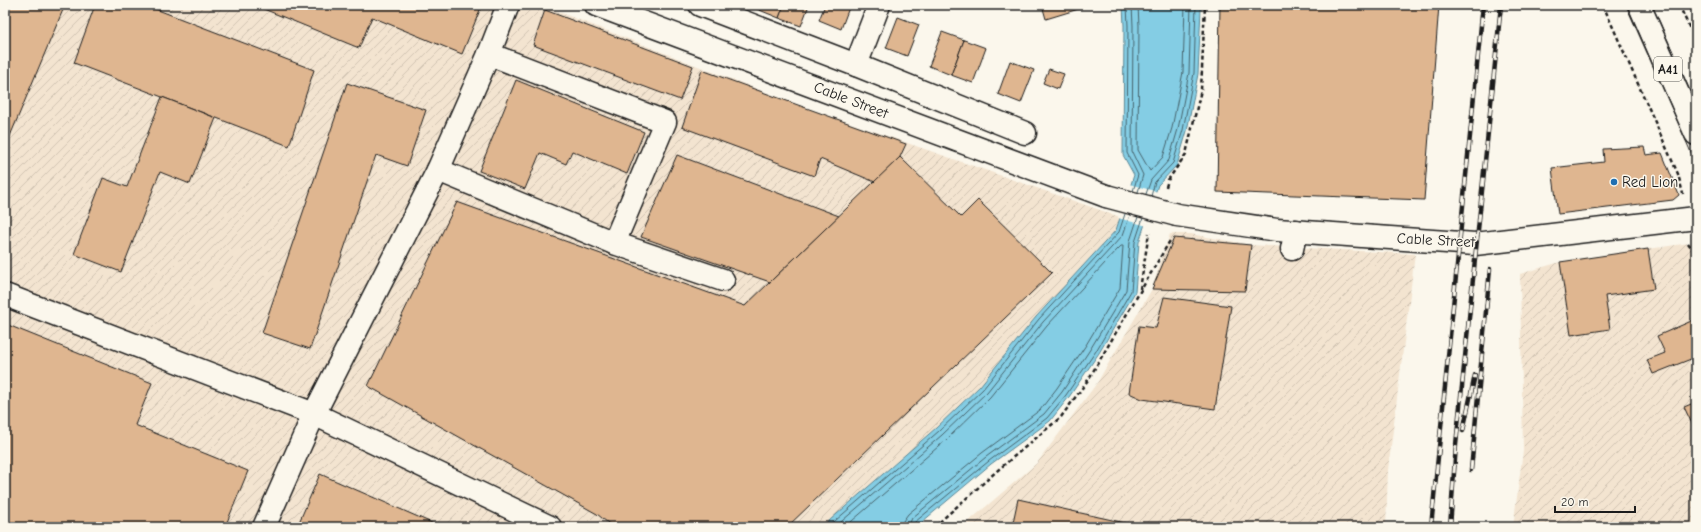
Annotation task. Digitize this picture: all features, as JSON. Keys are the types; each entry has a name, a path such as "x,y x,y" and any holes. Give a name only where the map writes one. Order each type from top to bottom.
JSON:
{"main road":[{"path":"264,527 314,414 438,170 489,54 508,5"},
{"name":"Cable Street","path":"596,5 1106,196 1175,224 1277,230 1294,240 1475,244 1686,220"},
{"path":"700,5 910,86 1025,133"},
{"path":"856,65 879,5"},
{"name":"A41","path":"1639,5 1696,134"},
{"path":"489,54 664,122 614,243"},
{"path":"438,170 614,243 723,280"},
{"path":"5,295 314,414 550,527"}],"path":[{"path":"1163,194 1168,180 1186,154 1201,90 1205,5"},
{"path":"1603,5 1678,174 1685,202 1686,220 1696,254"},
{"path":"1679,5 1696,42"},
{"path":"934,527 998,470 1062,418 1088,380 1170,243 1175,224"},
{"path":"1140,292 1150,229"}],"shaded area":[{"path":"5,5 541,5 798,105 1120,217 1116,230 1036,317 980,386 936,428 822,527 5,527"},
{"path":"1170,234 1191,234 1251,245 1415,254 1388,470 1386,527 962,527 1037,463 1097,383 1152,289"},
{"path":"1696,242 1696,527 1513,527 1523,451 1520,274 1560,262"}],"water":[{"path":"1123,5 1200,5 1201,9 1198,74 1187,131 1177,165 1158,185 1139,242 1135,292 1099,353 1069,397 1050,421 991,464 916,527 822,527 936,428 980,386 1036,317 1116,230 1134,175 1123,155"}],"pier":[{"path":"1129,184 1158,192 1147,226 1118,218"}],"building":[{"path":"11,5 65,5 5,148 5,17"},
{"path":"95,5 145,5 314,70 289,146 74,63"},
{"path":"254,5 482,5 462,54 372,17 359,48"},
{"path":"759,5 784,5 779,18 757,9"},
{"path":"784,5 809,5 801,26 779,18"},
{"path":"825,5 850,5 841,29 819,20"},
{"path":"1042,5 1081,5 1082,8 1046,19"},
{"path":"1220,5 1439,5 1424,200 1217,192"},
{"path":"545,10 693,66 680,100 533,45"},
{"path":"898,17 919,25 907,56 886,48"},
{"path":"942,32 964,40 951,75 929,66"},
{"path":"964,40 986,48 973,83 951,75"},
{"path":"1010,61 1034,70 1021,103 998,94"},
{"path":"1049,69 1064,74 1058,89 1043,83"},
{"path":"702,70 906,144 900,157 875,182 820,159 814,176 682,127"},
{"path":"516,80 644,132 627,174 572,151 566,164 540,153 525,189 479,171"},
{"path":"347,83 426,110 407,166 376,155 310,349 262,333"},
{"path":"162,97 216,118 190,184 160,172 121,272 74,254 103,178 127,187"},
{"name":"Red Lion","path":"1644,147 1646,155 1662,153 1679,195 1673,200 1558,214 1552,168 1604,162 1603,149"},
{"path":"677,155 839,216 770,282 641,237"},
{"path":"900,157 961,217 978,200 1052,273 787,527 613,527 597,514 368,386 457,202 745,306"},
{"path":"1174,238 1251,245 1245,291 1152,289"},
{"path":"1648,249 1654,289 1605,296 1610,329 1571,335 1560,262"},
{"path":"1164,297 1231,306 1215,409 1142,399 1129,393 1139,326 1156,328"},
{"path":"1696,319 1696,357 1653,374 1647,360 1665,353 1657,336"},
{"path":"8,325 152,383 135,425 248,471 225,527 5,527 5,332"},
{"path":"1696,402 1696,430 1695,430 1684,407"},
{"path":"320,474 441,527 297,527"},
{"path":"1018,499 1139,526 1012,527"}],"tram line":[{"path":"1627,5 1696,164"},
{"path":"1652,5 1696,104"}],"railway":[{"path":"1431,527 1483,5"},
{"path":"1450,527 1456,445 1501,5"},
{"path":"1471,470 1490,269"},
{"path":"1463,431 1475,375"}],"place":[{"name":"Red Lion","path":"1614,182"}]}
